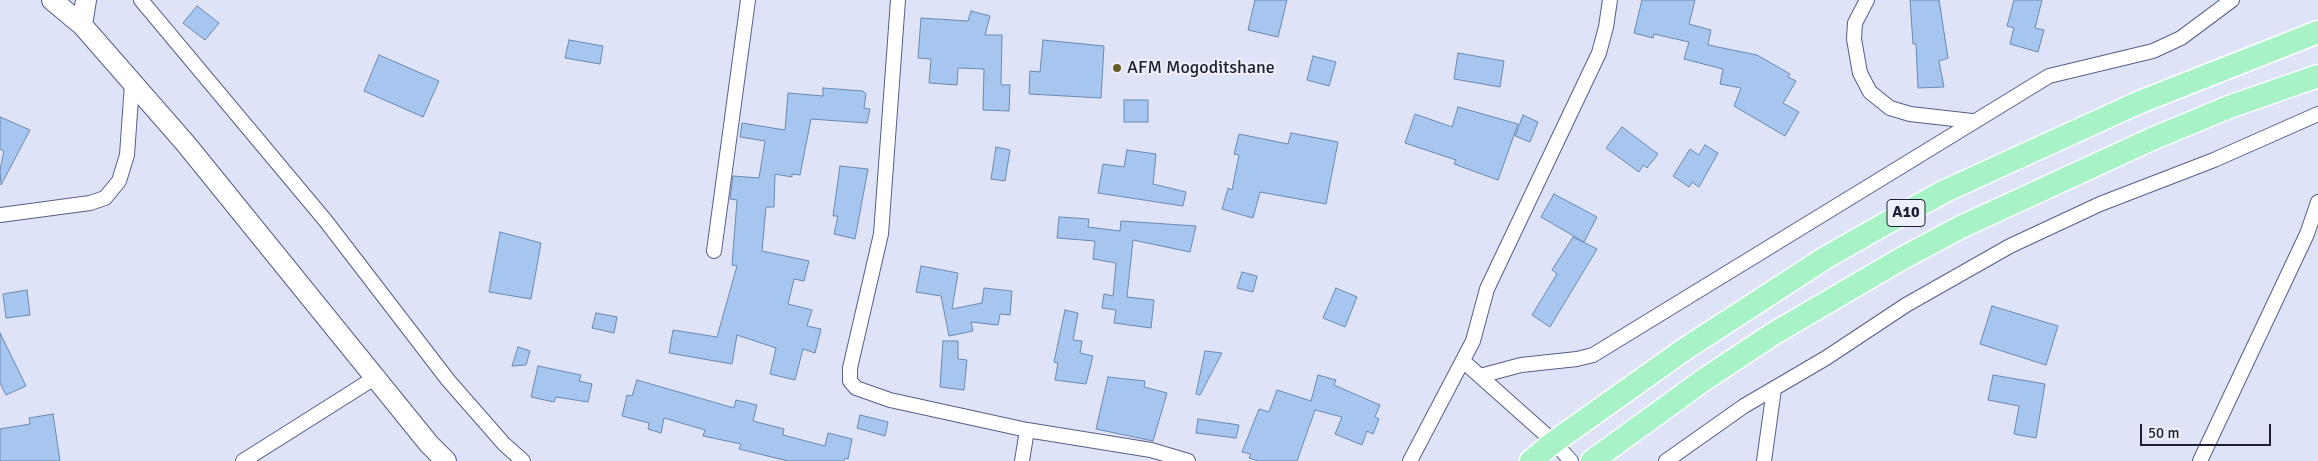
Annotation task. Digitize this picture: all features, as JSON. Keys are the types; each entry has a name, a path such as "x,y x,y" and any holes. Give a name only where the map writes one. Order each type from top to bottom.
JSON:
{"main road":[{"path":"52,0 82,25 186,144 446,461"},
{"path":"82,25 86,0"},
{"name":"A10","path":"1531,461 1554,442 1685,348 1825,258 1938,196 2140,102 2318,32"},
{"name":"A10","path":"1592,461 1706,379 1773,334 1952,232 2015,200 2152,139 2229,107 2318,76"}],"street":[{"path":"141,0 325,220 448,380 504,444 523,461"},
{"path":"714,251 748,0"},
{"path":"898,0 881,234 850,368 850,381 856,388 890,400 1026,430 1151,450 1188,461"},
{"path":"1410,461 1473,341 1487,289 1599,53 1606,27 1610,0"},
{"path":"1867,0 1855,23 1854,39 1860,73 1870,92 1890,108 1910,114 1972,121"},
{"path":"1480,376 1522,365 1577,359 1593,355 1972,121 2049,76 2153,51 2181,38 2232,0"},
{"path":"0,215 90,203 105,198 119,181 127,155 132,84"},
{"path":"1666,461 1736,411 1826,358 1906,305 2010,246 2100,204 2214,160 2318,114"},
{"path":"2200,461 2307,234 2318,202"},
{"path":"1463,361 1554,442 1571,461"},
{"path":"243,461 376,377"},
{"path":"1764,461 1774,389"},
{"path":"1022,461 1026,430"}],"building":[{"path":"1255,0 1287,0 1278,37 1248,30"},
{"path":"1642,0 1695,0 1689,24 1711,30 1708,45 1757,55 1790,74 1788,77 1796,81 1783,103 1799,112 1785,136 1734,106 1741,88 1720,84 1723,69 1684,59 1689,42 1654,34 1653,38 1634,33"},
{"path":"1910,0 1939,0 1948,58 1939,61 1944,87 1918,88 1916,44 1913,44"},
{"path":"2014,0 2042,0 2035,28 2044,30 2038,52 2010,44 2014,28 2007,26"},
{"path":"197,6 219,23 205,40 183,23"},
{"path":"971,11 990,16 985,35 1002,35 1001,85 1010,85 1009,111 983,110 984,69 958,68 957,85 929,83 931,59 918,58 921,18 968,21"},
{"path":"569,40 603,46 600,64 565,58"},
{"path":"1043,40 1104,46 1101,98 1029,94 1030,71 1040,72"},
{"path":"1458,53 1504,61 1500,87 1454,79"},
{"path":"379,55 439,81 423,117 364,91"},
{"path":"1313,56 1336,62 1329,86 1307,80"},
{"path":"823,88 863,91 866,94 864,108 870,109 867,123 811,119 800,175 792,174 792,177 775,174 774,207 766,207 762,251 809,261 804,281 794,279 788,304 812,310 807,326 821,329 815,353 803,349 795,380 770,374 776,348 737,335 732,364 669,353 673,330 717,337 737,266 732,265 737,200 730,199 733,176 759,178 765,141 740,137 742,123 785,130 788,93 823,96"},
{"path":"1124,100 1148,100 1148,122 1124,122"},
{"path":"1458,107 1518,124 1498,180 1454,164 1456,160 1405,143 1415,114 1452,127"},
{"path":"1523,115 1538,122 1530,142 1515,136"},
{"path":"0,117 30,130 1,185 0,170 4,151 0,149"},
{"path":"1622,127 1658,154 1647,168 1643,165 1639,172 1606,148"},
{"path":"1291,133 1338,142 1326,204 1260,192 1253,218 1222,209 1228,188 1232,190 1239,155 1234,154 1239,134 1288,144"},
{"path":"1705,145 1718,153 1699,187 1692,182 1689,187 1673,176 1690,149 1699,155"},
{"path":"996,147 1010,150 1005,181 991,179"},
{"path":"1127,150 1156,154 1153,184 1186,192 1183,206 1098,193 1103,164 1124,167"},
{"path":"840,166 868,169 855,239 834,234 838,216 833,216"},
{"path":"1554,194 1597,217 1584,242 1541,217"},
{"path":"1059,217 1089,219 1088,227 1120,231 1121,221 1196,226 1190,252 1133,240 1127,297 1154,300 1151,328 1114,323 1116,310 1102,308 1104,294 1113,296 1116,263 1093,259 1095,241 1057,238"},
{"path":"500,232 541,243 531,299 489,292"},
{"path":"1573,237 1597,249 1550,327 1532,315 1557,274 1552,270"},
{"path":"921,266 958,273 952,309 982,303 984,288 1012,291 1010,315 1000,314 998,325 971,322 973,331 949,336 941,296 916,292"},
{"path":"1242,272 1257,276 1253,292 1237,288"},
{"path":"1336,288 1357,297 1345,327 1323,318"},
{"path":"27,290 30,315 6,318 3,294"},
{"path":"1992,306 2058,326 2046,365 1980,344"},
{"path":"1065,310 1078,313 1073,340 1082,341 1080,353 1093,356 1086,384 1055,380 1058,363 1054,362"},
{"path":"596,313 617,317 614,333 592,328"},
{"path":"0,333 26,386 6,395 0,383"},
{"path":"943,341 958,341 958,359 967,360 964,390 940,387"},
{"path":"518,347 530,351 526,365 512,366"},
{"path":"1205,351 1222,353 1200,395 1196,394"},
{"path":"538,366 581,375 579,381 592,384 588,402 556,397 554,402 531,397"},
{"path":"1318,375 1336,380 1334,385 1380,405 1375,417 1379,419 1373,434 1367,431 1362,445 1335,434 1342,417 1315,410 1297,461 1258,461 1249,458 1251,454 1242,452 1259,409 1269,412 1277,390 1311,401"},
{"path":"1993,375 2045,384 2036,438 2014,434 2019,406 1988,400"},
{"path":"1108,377 1145,381 1144,387 1167,393 1153,441 1096,429"},
{"path":"637,380 734,408 736,400 757,405 753,421 784,429 783,435 825,446 828,433 852,439 848,459 845,458 844,461 788,461 739,449 741,444 703,436 705,430 664,418 661,433 648,429 649,423 622,416 627,395 632,396"},
{"path":"53,414 60,461 0,461 0,429 30,424 29,418"},
{"path":"860,415 888,422 885,436 857,428"},
{"path":"1198,419 1239,425 1236,438 1196,433"}],"place":[{"name":"AFM Mogoditshane","path":"1117,68"}]}
